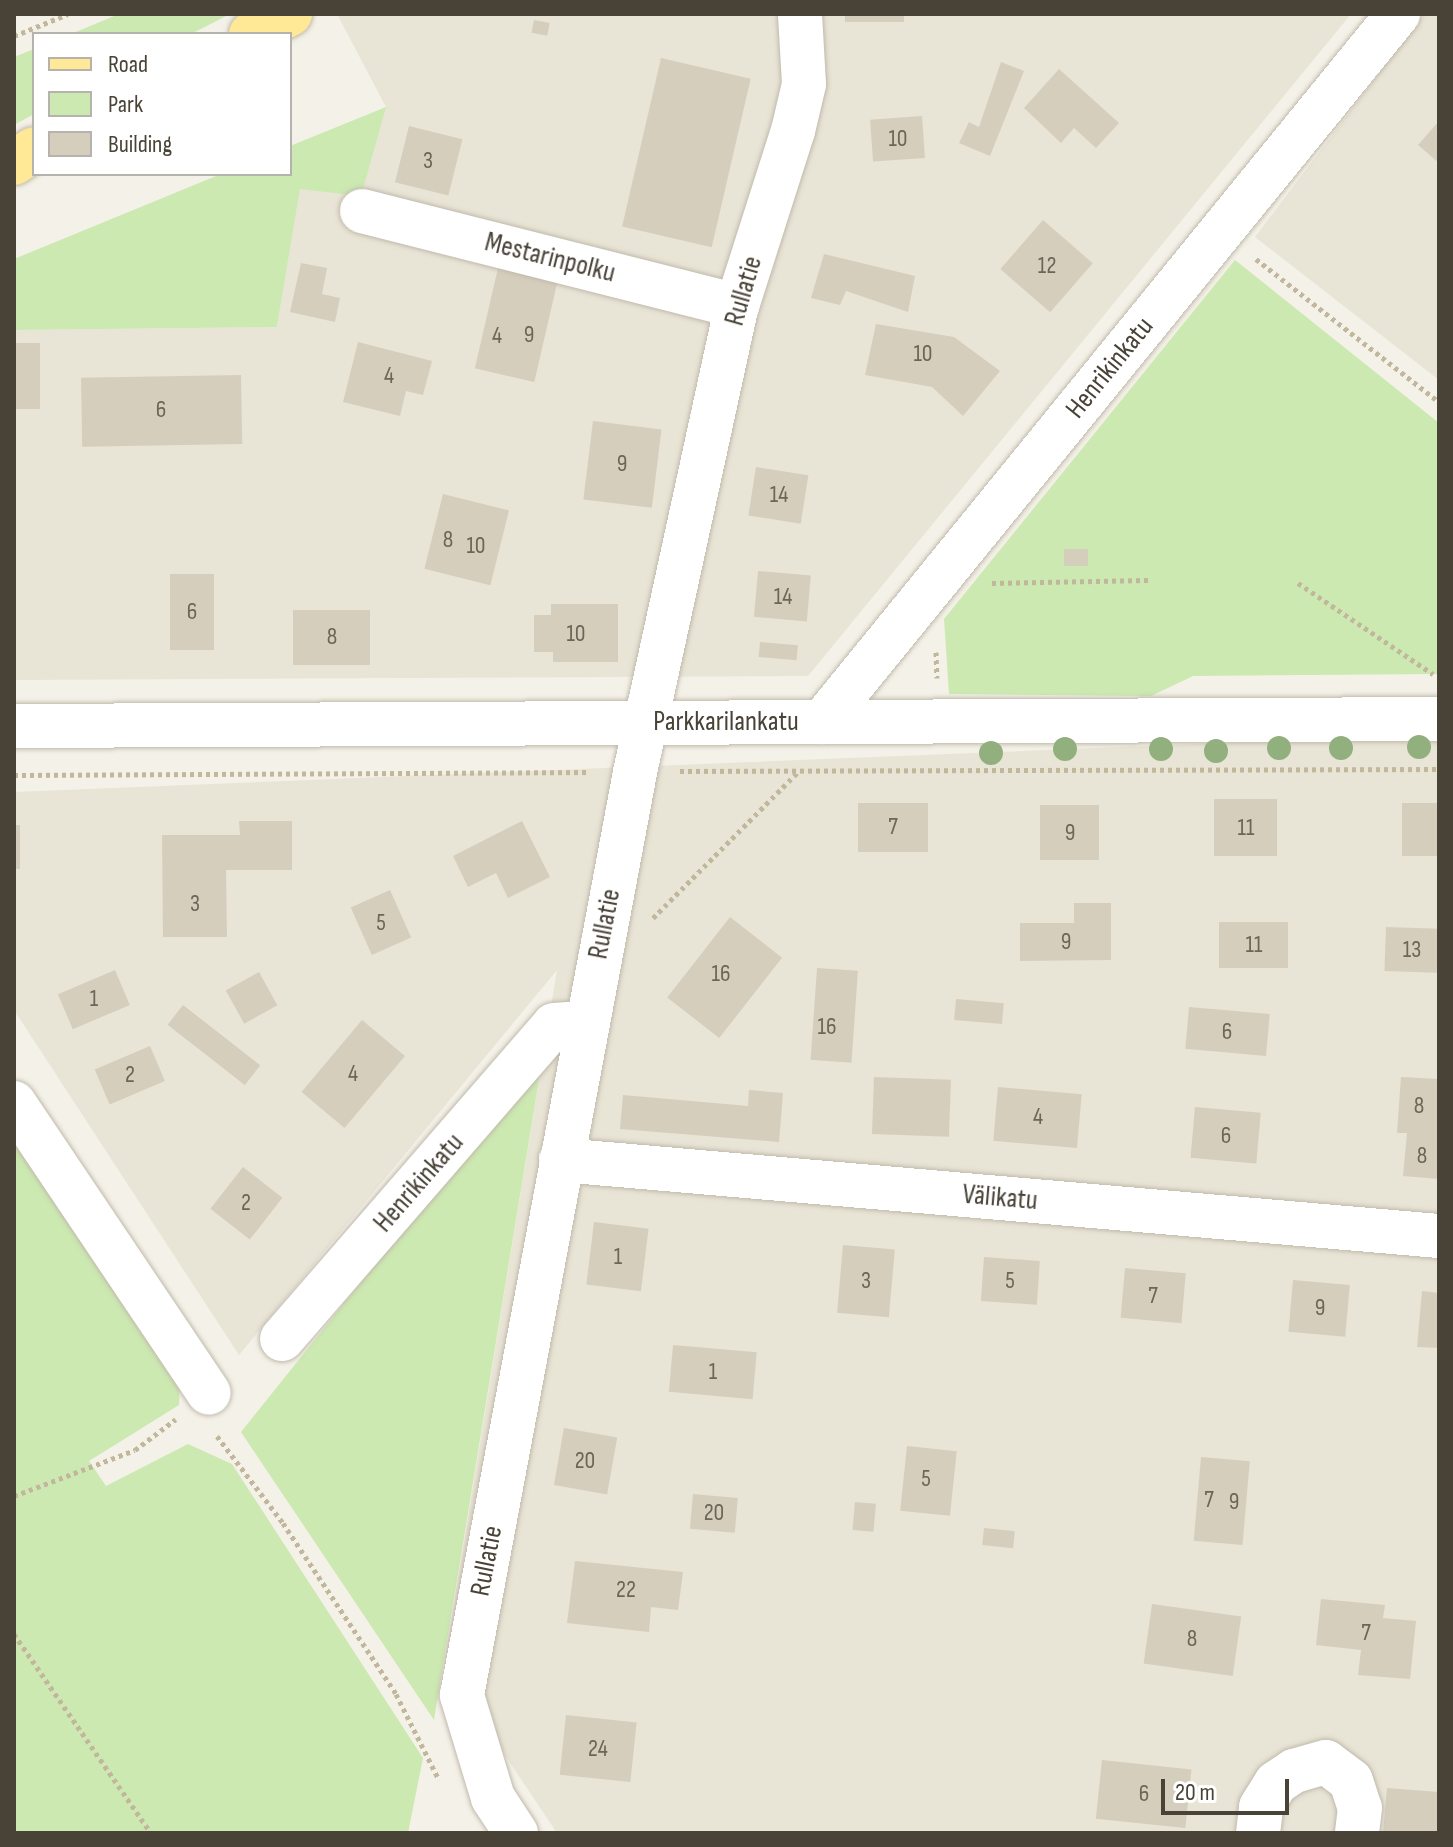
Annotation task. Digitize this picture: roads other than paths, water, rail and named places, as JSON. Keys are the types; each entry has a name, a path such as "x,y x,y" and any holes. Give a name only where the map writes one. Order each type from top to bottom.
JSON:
{"main road":[{"path":"255,32 290,14"},
{"path":"14,163 32,150"}],"street":[{"name":"Rullatie","path":"516,1833 493,1798 462,1695 561,1160 570,1024 648,722 737,306 795,124 804,84 800,14"},
{"name":"Henrikinkatu","path":"822,722 1398,14"},
{"name":"Mestarinpolku","path":"362,211 737,306"},
{"name":"Parkkarilankatu","path":"14,726 1439,719"},
{"name":"Henrikinkatu","path":"282,1339 570,1024"},
{"path":"14,1103 201,1399"},
{"name":"Välikatu","path":"561,1160 1439,1236"},
{"path":"1258,1833 1261,1807 1276,1783 1294,1771 1326,1762 1351,1781 1360,1808 1357,1833"}]}
